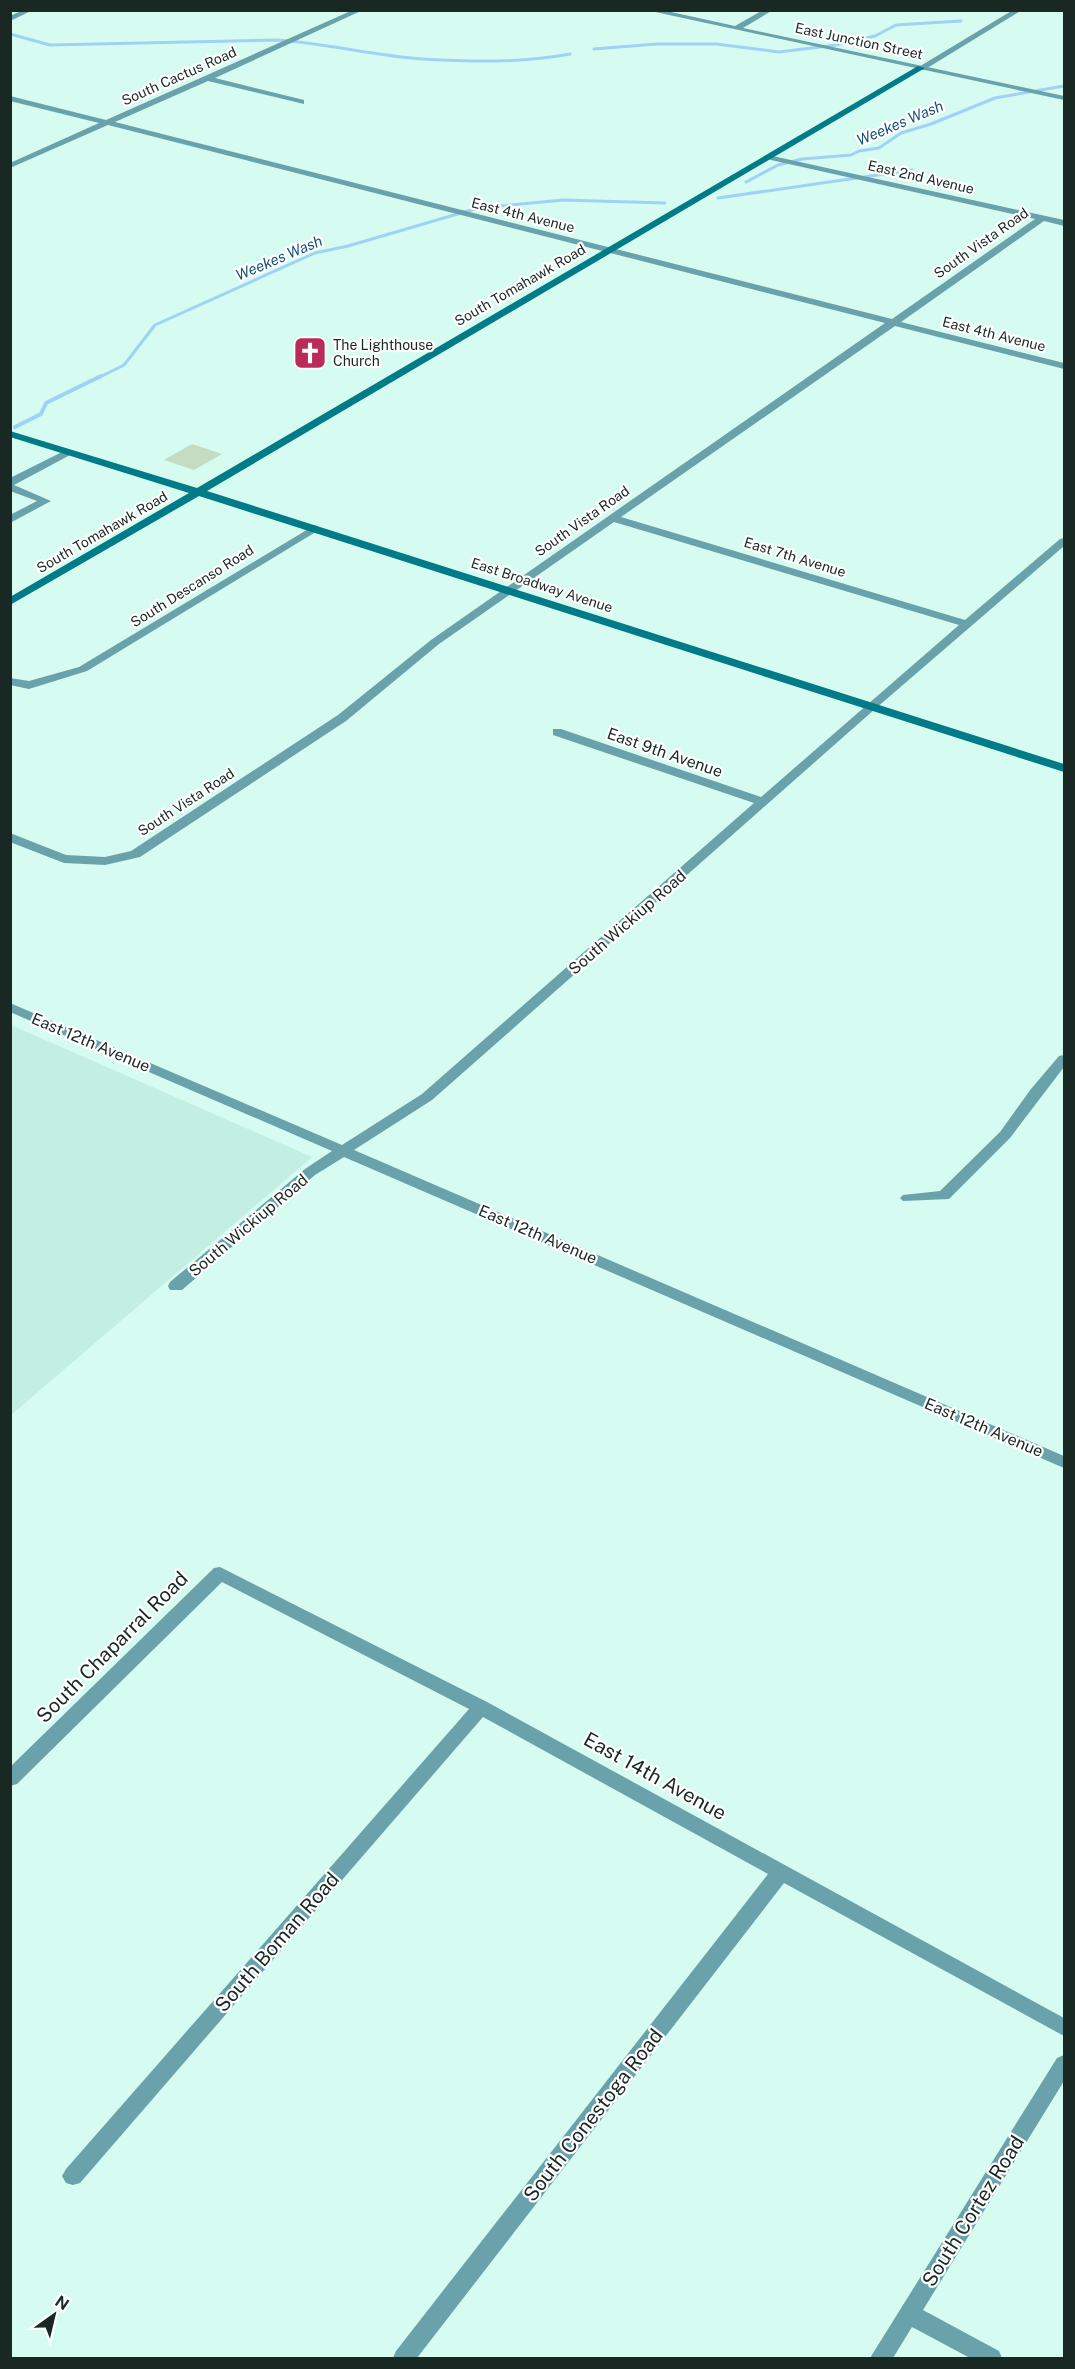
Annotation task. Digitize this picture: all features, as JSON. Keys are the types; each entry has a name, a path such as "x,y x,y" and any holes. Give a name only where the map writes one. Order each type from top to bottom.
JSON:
{"main road":[{"name":"South Tomahawk Road","path":"10,602 921,68"},
{"name":"East Broadway Avenue","path":"13,434 1065,768"}],"street":[{"path":"10,19 30,10"},
{"name":"South Cactus Road","path":"10,166 360,10"},
{"name":"East Junction Street","path":"649,10 1065,98"},
{"path":"735,29 770,10"},
{"path":"921,68 1019,10"},
{"path":"206,78 301,102"},
{"name":"East 4th Avenue","path":"10,99 1065,366"},
{"name":"East 2nd Avenue","path":"771,157 1065,223"},
{"name":"South Vista Road","path":"10,837 64,859 105,861 135,854 342,718 435,642 1043,218"},
{"path":"10,485 68,452"},
{"path":"10,485 46,501 10,520"},
{"name":"East 7th Avenue","path":"613,518 968,624"},
{"name":"South Descanso Road","path":"10,681 29,686 83,669 315,528"},
{"name":"South Wickiup Road","path":"176,1286 310,1172 427,1097 871,706 1063,544"},
{"name":"East 9th Avenue","path":"556,732 764,802"},
{"name":"East 12th Avenue","path":"10,1007 1065,1462"},
{"path":"908,1198 944,1196 1005,1135 1036,1092 1065,1059"},
{"name":"East 14th Avenue","path":"220,1573 481,1707 1065,2028"},
{"name":"South Chaparral Road","path":"10,1779 220,1573"},
{"name":"South Boman Road","path":"73,2176 481,1707"},
{"name":"South Conestoga Road","path":"404,2358 782,1871"},
{"name":"South Cortez Road","path":"881,2358 1065,2064"},
{"path":"909,2314 991,2358"}],"shaded area":[{"path":"11,1025 312,1157 11,1415"}],"building":[{"path":"192,444 222,454 194,470 164,460"}],"waterway":[{"path":"594,49 657,44 716,44 779,52 836,45 875,36 896,25 961,21"},
{"path":"10,34 50,45 277,40 386,55 460,61 515,60 570,54"},
{"name":"Weekes Wash","path":"746,182 778,165 802,159 851,155 859,151 879,148 901,133 931,124 995,98 1064,86"},
{"path":"718,198 912,170"},
{"name":"Weekes Wash","path":"98,378 124,365 155,325 315,253 348,246 478,208 563,200 665,203"},
{"name":"Weekes Wash","path":"15,427 41,414 46,403 101,376"}],"place":[{"name":"The Lighthouse Church","path":"310,353"}]}
